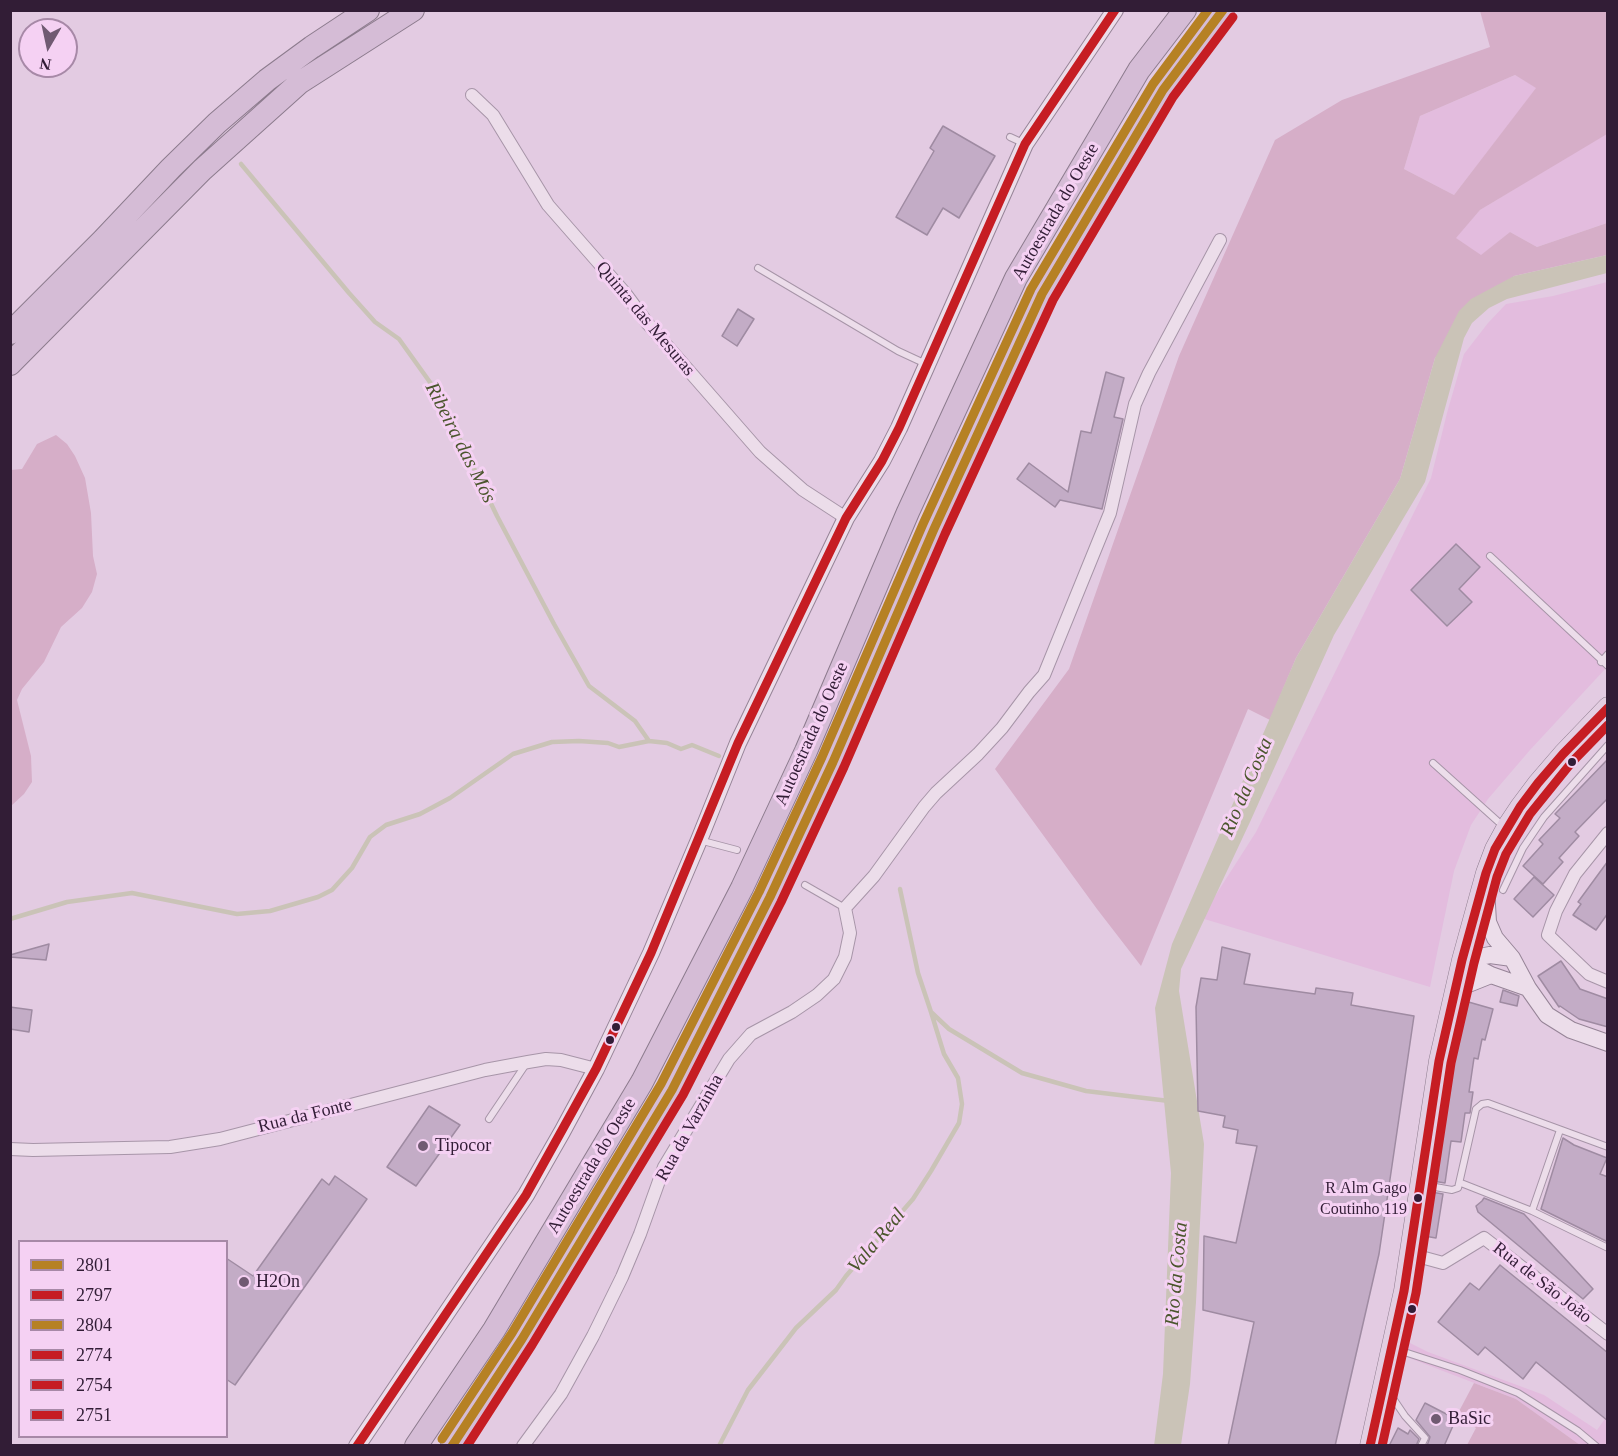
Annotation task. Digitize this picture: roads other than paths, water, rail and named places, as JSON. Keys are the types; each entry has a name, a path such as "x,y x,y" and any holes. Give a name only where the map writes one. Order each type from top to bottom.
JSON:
{"highway":[{"path":"10,333 217,123 267,80 368,10"},
{"path":"10,364 202,170 299,83 414,10"},
{"name":"Autoestrada do Oeste","path":"416,1446 495,1330 642,1082 742,888 806,751 908,512 1016,278 1140,70 1185,10"},
{"name":"Autoestrada do Oeste","path":"452,1446 522,1339 672,1090 770,897 828,773 934,530 1042,294 1163,90 1223,10"}],"main road":[{"path":"1370,1446 1410,1254 1439,1062 1462,960 1486,873 1506,828 1538,783 1608,707"}],"street":[{"path":"357,1446 526,1195 596,1070 651,953 738,743 846,518 882,461 899,428 1018,140 1115,10"},
{"name":"Quinta das Mesuras","path":"472,95 493,115 549,205 625,293 648,324 760,452 803,490 846,518"},
{"path":"845,908 874,876 936,793 1002,728 1044,675 1110,513 1135,404 1149,373 1220,240"},
{"path":"1608,833 1575,874 1556,911 1548,935 1589,974 1608,982"},
{"path":"1486,873 1488,922 1495,938 1512,958 1528,988 1547,1015 1571,1030 1608,1043"},
{"name":"Rua da Varzinha","path":"524,1446 561,1394 593,1336 622,1277 664,1167 729,1059 751,1034 792,1012 817,995 834,979 845,957 850,933 845,908"},
{"path":"1462,960 1490,955 1512,958"},
{"path":"1462,960 1491,975 1528,988"},
{"path":"1456,988 1491,975"},
{"name":"Rua da Fonte","path":"10,1149 170,1147 220,1139 485,1070 528,1062 546,1059 561,1060 596,1070"},
{"name":"Rua de São João","path":"1410,1254 1443,1263 1484,1238 1608,1334"}],"lane":[{"path":"758,268 898,351 927,364"},
{"path":"1490,556 1601,662 1608,666"},
{"path":"1601,662 1608,654"},
{"path":"1503,890 1523,848 1544,817 1608,745"},
{"path":"1432,763 1506,828"},
{"path":"699,840 736,850"},
{"path":"805,885 845,908"},
{"path":"489,1119 528,1062"},
{"path":"1421,1184 1452,1190 1458,1188 1461,1183 1476,1109 1482,1104 1488,1103 1608,1147"},
{"path":"1532,1211 1560,1130"},
{"path":"1461,1183 1532,1211 1608,1248"},
{"path":"1392,1348 1460,1370 1518,1393 1578,1431 1596,1446"},
{"path":"1384,1385 1405,1416 1425,1438 1420,1446"}],"water":[{"name":"Rio da Costa","path":"1607,255 1607,273 1507,299 1489,308 1472,323 1464,338 1425,482 1334,635 1181,969 1179,991 1204,1144 1196,1302 1190,1384 1181,1445 1154,1446 1163,1374 1171,1173 1155,1008 1172,944 1296,658 1400,479 1435,358 1459,311 1471,299 1514,276"}],"waterway":[{"name":"Ribeira das Mós","path":"241,164 375,322 399,339 437,392 497,516 589,686 635,721 649,741"},
{"path":"10,919 67,902 132,893 237,914 270,911 318,897 332,890 352,868 370,837 386,825 420,814 450,798 513,754 552,742 608,743 619,747 649,741 667,743 681,749 692,745 719,756"},
{"path":"900,889 918,973 931,1012 949,1029 1022,1073 1086,1091 1169,1101"},
{"name":"Vala Real","path":"719,1446 748,1390 796,1328 836,1290 913,1199 959,1123 962,1104 958,1078 944,1054 931,1012"}],"place":[{"name":"Tipocor","path":"423,1146"},
{"name":"R Alm Gago Coutinho 119","path":"1418,1198"},
{"name":"H2On","path":"244,1282"},
{"name":"BaSic","path":"1436,1419"}]}
